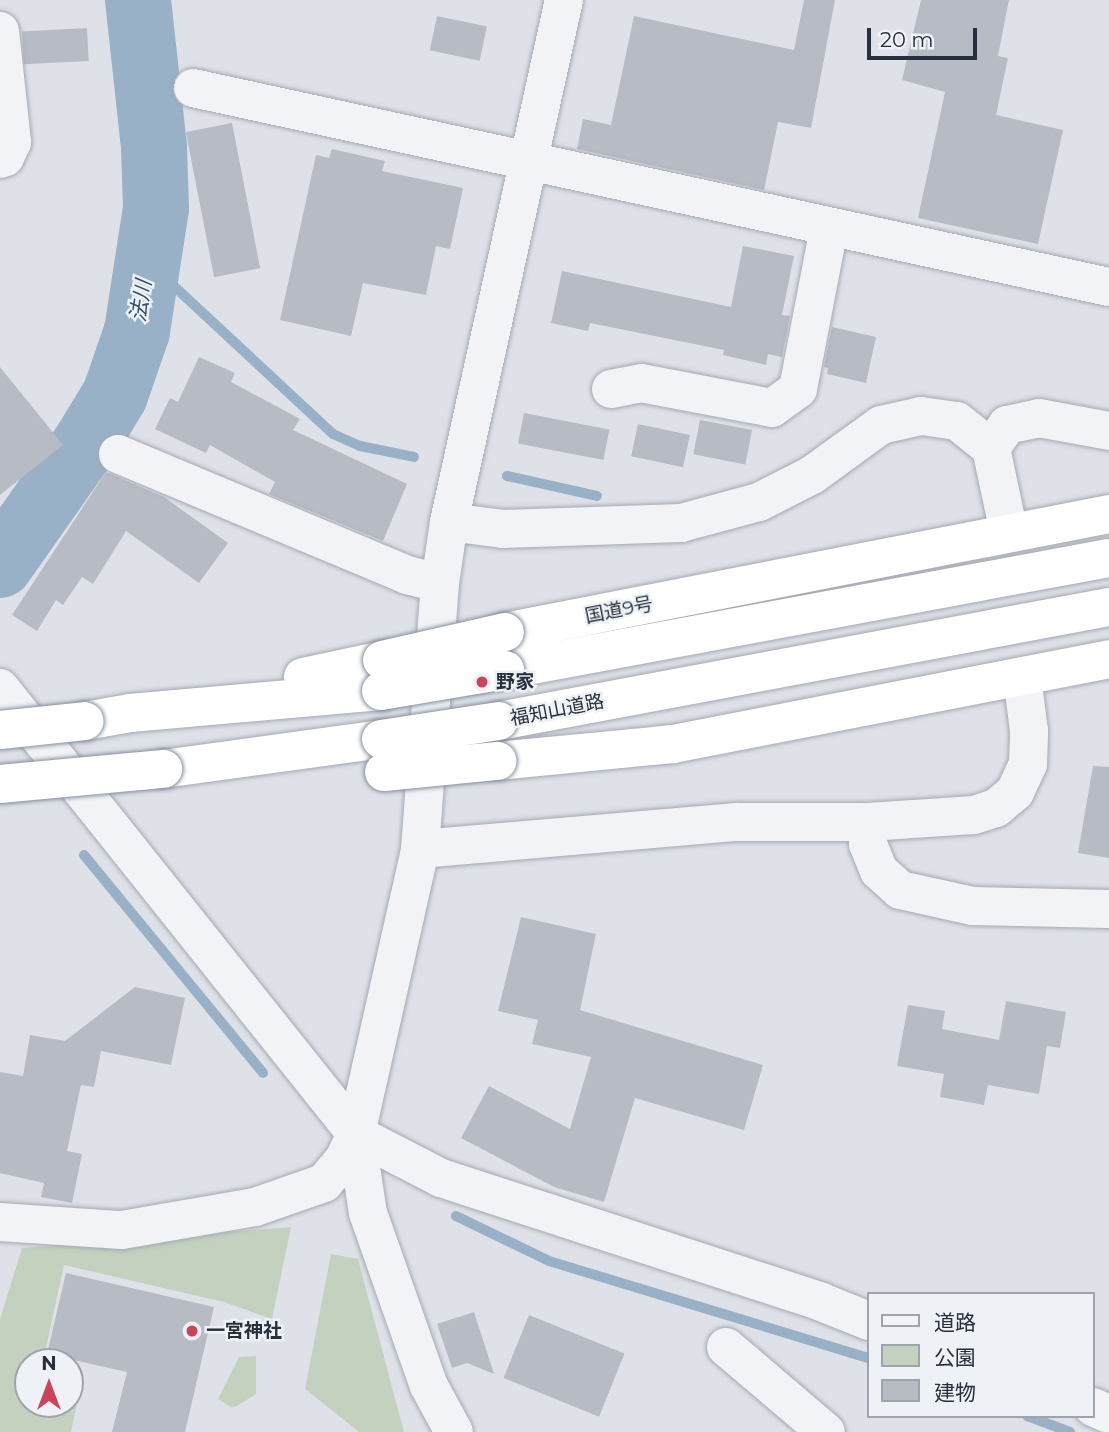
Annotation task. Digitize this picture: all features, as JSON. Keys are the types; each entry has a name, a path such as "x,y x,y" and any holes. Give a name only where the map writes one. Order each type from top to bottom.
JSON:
{"highway":[{"name":"国道9号","path":"0,730 85,721 382,675 505,632 1109,514"},
{"path":"382,675 505,670 1109,558"},
{"name":"福知山道路","path":"382,755 499,721 1109,607"},
{"path":"0,784 163,769 234,759 382,755 497,761 673,744 1109,659"}],"street":[{"path":"0,1222 122,1230 255,1207 324,1183 344,1159 356,1134 420,849 440,583 449,522 564,0"},
{"path":"0,31 12,142 5,157 0,159"},
{"path":"193,88 1109,287"},
{"path":"611,389 641,383 772,408 798,389 829,228"},
{"path":"449,522 503,529 681,523 759,502 812,475 881,425 921,416 957,421 991,448 1009,533"},
{"path":"991,448 1007,425 1039,418 1109,431"},
{"path":"118,454 407,575 440,583"},
{"path":"420,849 737,821 868,822 974,815 996,808 1015,792 1028,764 1029,731 1022,676"},
{"path":"0,688 356,1134 441,1178 819,1301 867,1320"},
{"path":"868,822 868,844 879,871 900,890 973,906 1109,909"},
{"path":"356,1134 368,1213 429,1386 454,1432"},
{"path":"726,1347 826,1432"},
{"path":"429,1386 429,1432"}],"green space":[{"path":"291,1227 272,1319 224,1302 64,1265 46,1348 14,1348 14,1418 74,1418 71,1432 0,1432 0,1319 22,1248"},
{"path":"331,1254 358,1259 404,1432 359,1432 305,1389"},
{"path":"256,1356 256,1394 231,1407 218,1399 239,1357"}],"building":[{"path":"804,0 835,0 811,128 778,122 764,190 577,149 583,119 611,125 634,16 794,50"},
{"path":"921,0 1009,0 998,56 1008,58 996,115 1063,130 1038,244 918,218 945,92 902,80"},
{"path":"437,16 487,27 480,61 430,50"},
{"path":"87,28 89,61 24,64 22,31"},
{"path":"232,123 260,268 214,277 186,132"},
{"path":"332,149 385,161 382,171 463,188 450,249 436,246 426,295 363,283 351,336 280,320 316,155 329,158"},
{"path":"743,246 794,256 782,315 790,316 782,357 768,354 766,365 723,355 724,350 590,323 588,331 551,323 562,271 731,307"},
{"path":"832,327 876,337 866,383 827,374 828,368 824,367"},
{"path":"199,357 235,373 231,382 300,419 293,430 407,484 383,541 269,494 275,482 210,445 206,453 155,429 170,398 178,402"},
{"path":"0,367 63,445 0,495"},
{"path":"524,413 609,430 603,460 518,443"},
{"path":"700,420 752,430 745,464 693,454"},
{"path":"638,424 690,435 683,467 631,456"},
{"path":"106,472 164,497 228,543 199,583 126,531 93,584 82,577 63,605 56,600 37,631 12,615"},
{"path":"1093,766 1109,767 1109,858 1078,853"},
{"path":"521,917 596,934 580,1010 763,1065 744,1130 635,1098 604,1202 554,1187 461,1138 489,1086 570,1129 591,1057 532,1044 538,1020 498,1011"},
{"path":"135,987 185,998 171,1065 101,1051 94,1087 81,1085 67,1151 82,1154 72,1203 41,1197 44,1183 0,1173 0,1072 23,1076 30,1035 65,1041"},
{"path":"1006,1001 1066,1012 1060,1048 1047,1046 1039,1094 988,1085 984,1105 940,1097 944,1074 897,1066 908,1005 945,1011 942,1029 999,1040"},
{"path":"66,1273 214,1307 185,1432 112,1432 127,1372 84,1362 84,1348 48,1348"},
{"path":"474,1312 494,1374 467,1363 452,1368 437,1324"},
{"path":"529,1315 624,1354 599,1417 504,1378"}],"waterway":[{"name":"法川","path":"0,565 87,441 115,395 137,331 156,208 154,147 138,0"},
{"path":"149,263 333,434 360,446 414,457"},
{"path":"507,476 597,496"},
{"path":"84,855 263,1073"},
{"path":"456,1216 549,1261 867,1357"},
{"path":"1032,1418 1070,1432"}],"place":[{"name":"野家","path":"482,682"},
{"name":"一宮神社","path":"192,1331"}]}
